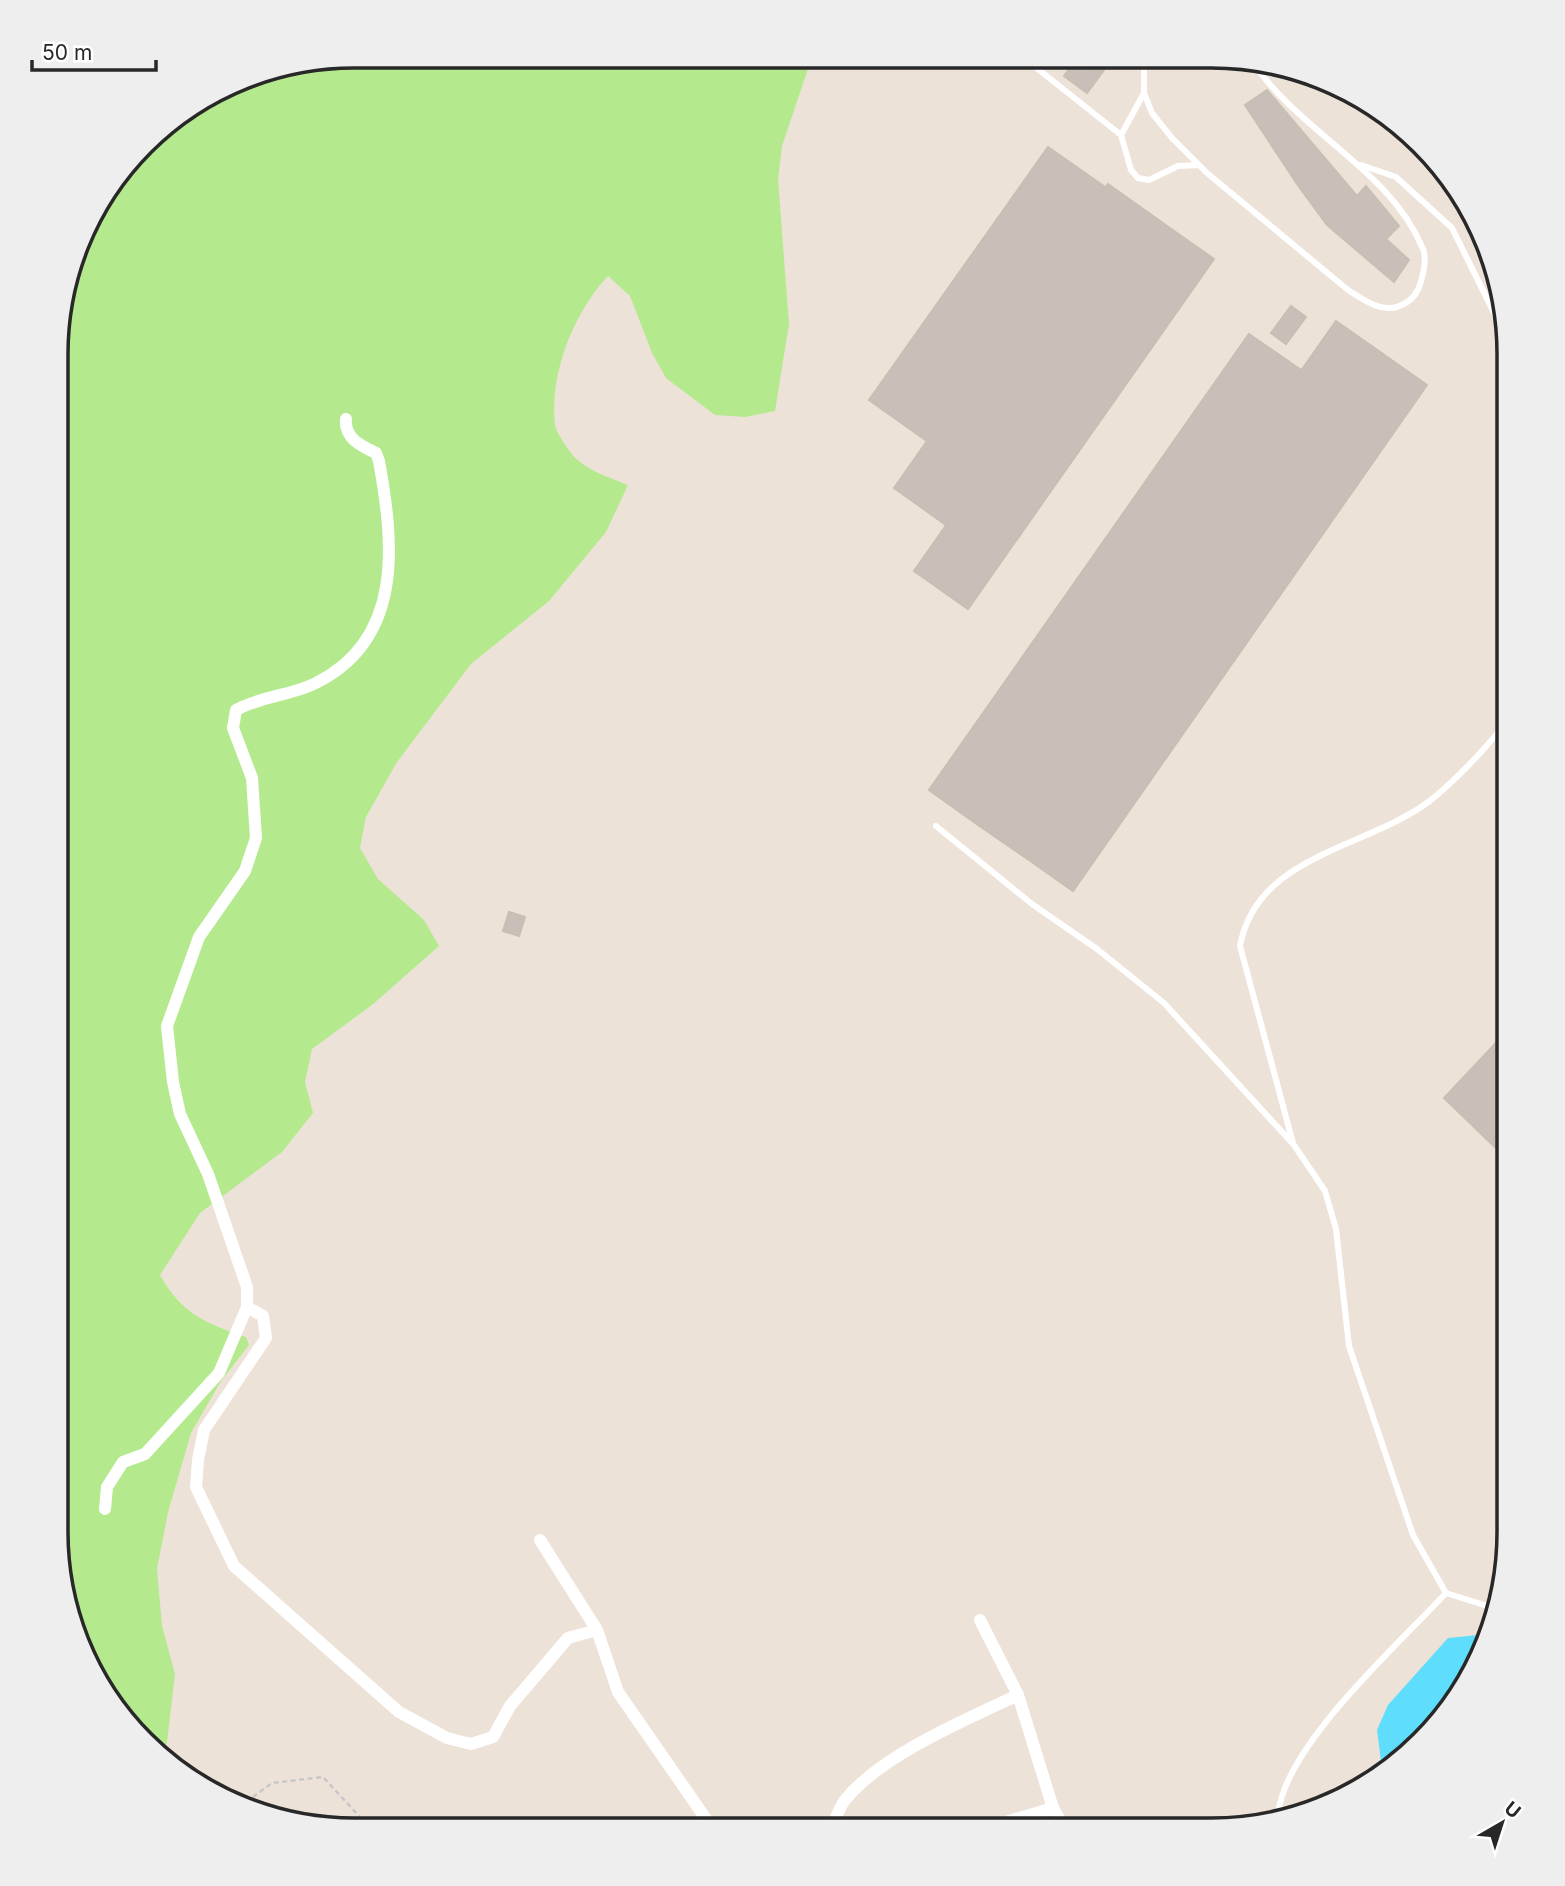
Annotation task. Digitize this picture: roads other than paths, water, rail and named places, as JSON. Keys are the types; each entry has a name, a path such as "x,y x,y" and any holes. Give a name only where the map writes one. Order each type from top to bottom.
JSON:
{"street":[{"path":"105,1508 107,1487 123,1462 145,1454 219,1373 247,1307 247,1287 208,1174 180,1114 173,1082 167,1026 199,937 245,871 256,838 252,778 233,728 236,710 271,696 290,694 339,671 362,651 387,593 389,548 379,461 376,453 361,447 349,435 345,427 346,419"},
{"path":"247,1307 263,1316 266,1338 204,1430 196,1486 234,1566 399,1712 447,1738 471,1744 493,1737 510,1706 568,1638 597,1630"},
{"path":"540,1540 597,1630 618,1692 705,1818"},
{"path":"980,1619 1018,1696 1053,1808 1059,1818"},
{"path":"836,1818 845,1800 872,1776 919,1743 1018,1696"},
{"path":"1019,1818 1053,1808"}],"lane":[{"path":"1037,68 1121,135 1131,170 1138,178 1149,180 1178,166 1199,165"},
{"path":"1144,68 1144,93 1152,113 1199,165 1348,290 1371,305 1390,309 1407,304 1420,288 1424,251 1403,217 1359,164 1298,113 1261,73"},
{"path":"1121,135 1144,93"},
{"path":"1359,164 1396,177 1452,228 1493,311"},
{"path":"1294,1145 1240,946 1244,924 1257,900 1297,867 1388,825 1430,800 1497,734"},
{"path":"936,826 1032,904 1097,949 1164,1003 1294,1145 1325,1191 1336,1229 1349,1346 1413,1535 1446,1593 1487,1606"},
{"path":"1279,1809 1288,1779 1321,1727 1446,1593"}],"water":[{"path":"1477,1635 1458,1675 1438,1706 1413,1734 1381,1762 1377,1730 1388,1705 1448,1638"}]}
